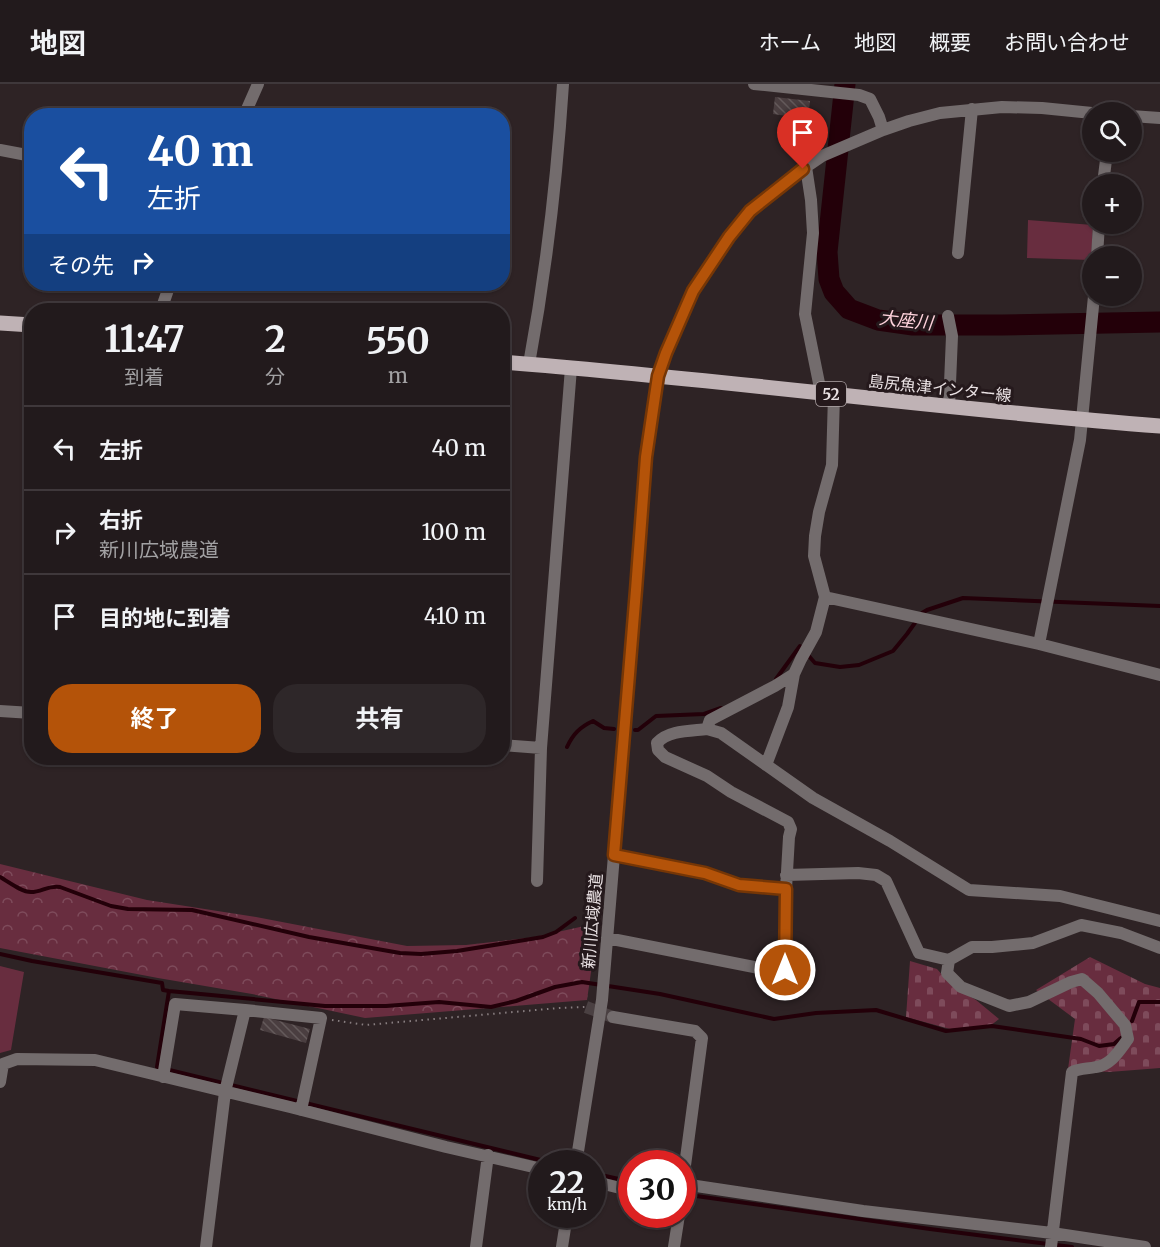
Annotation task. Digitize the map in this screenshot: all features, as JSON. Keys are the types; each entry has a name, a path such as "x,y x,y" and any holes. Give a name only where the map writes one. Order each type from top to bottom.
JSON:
{"main road":[{"path":"0,323 24,324"},
{"name":"島尻魚津インター線","path":"510,363 1160,426"}],"street":[{"path":"248,108 258,84"},
{"path":"529,364 546,255 563,84"},
{"path":"754,84 826,89 859,95 870,99 883,130"},
{"name":"新川広域農道","path":"578,1150 608,939 646,457 658,376 693,291 729,237 750,211 822,156 883,130 939,113 1002,107 1082,112"},
{"path":"958,253 972,109"},
{"path":"1142,117 1160,118"},
{"path":"0,150 24,154"},
{"path":"766,765 788,706 794,674 816,632 825,597 814,556 815,536 832,465 827,394 805,314 813,232 806,167"},
{"path":"1039,645 1080,440 1093,306"},
{"path":"948,316 952,336 948,407"},
{"path":"537,881 542,748 571,368"},
{"path":"825,597 1160,675"},
{"path":"707,729 710,720 794,674"},
{"path":"0,711 24,712"},
{"path":"608,939 759,968 785,970 786,875 791,829 788,822 731,792 707,776 665,757 658,750 657,743 661,737 707,729 721,733 813,798 890,841 969,890 1060,896 1160,921"},
{"path":"510,746 542,748"},
{"path":"614,855 705,873 739,885 786,889"},
{"path":"786,875 858,873 876,875 886,881 919,953 949,960 972,947 1033,944 1081,925 1121,933 1160,948"},
{"path":"949,960 947,974 961,987 1008,1006 1029,1002 1082,979 1098,993 1125,1025 1128,1039 1105,1065 1096,1068 1078,1068 1072,1072 1051,1247"},
{"path":"164,1070 175,1004 321,1018 301,1106"},
{"path":"206,1247 226,1088 245,1010"},
{"path":"613,1017 695,1031 702,1038 687,1150"},
{"path":"0,1082 3,1064 17,1059 95,1060 164,1070 446,1147 528,1165"},
{"path":"476,1247 488,1155"},
{"path":"696,1188 1145,1247"},
{"path":"562,1247 565,1228"},
{"path":"674,1247 677,1228"}],"path":[{"path":"321,1018 366,1025 586,1007"}],"green space":[{"path":"1028,220 1082,224 1082,234 1092,234 1092,246 1082,246 1082,260 1027,258"},
{"path":"0,864 147,900 256,917 407,946 466,945 535,937 598,923 587,1000 365,1018 252,994 0,948"},
{"path":"1090,957 1145,984 1160,988 1160,1068 1109,1072 1068,1069 1075,1019 1036,990"},
{"path":"910,961 937,969 952,986 976,1000 999,1019 990,1026 950,1029 906,1017"},
{"path":"0,966 24,972 11,1050 0,1053"}],"building":[{"path":"775,97 810,101 808,119 773,114"},
{"path":"264,1017 310,1029 306,1043 260,1030"}],"waterway":[{"name":"大座川","path":"845,84 827,252 829,279 834,292 849,309 878,320 913,325 1160,322"},
{"path":"776,679 800,646 815,663 840,667 859,665 893,651 922,613 963,598 1160,606"},
{"path":"635,730 656,716 704,714 721,708"},
{"path":"567,747 577,731 593,721 604,728 614,729"},
{"path":"0,877 27,892 60,887 111,906 128,909 192,910 309,937 400,953 457,951 543,937 556,932 575,918"},
{"path":"0,954 162,983 163,990 169,991 325,1006 386,1006 439,1002 491,1007 555,987 582,982 660,994 774,1019 816,1013 876,1010 946,1031 992,1026 1081,1039 1099,1046 1114,1044 1122,1037"},
{"path":"169,991 157,1067 528,1157"},
{"path":"1132,1021 1139,1002 1160,1002"},
{"path":"606,1176 618,1179"},
{"path":"696,1196 1072,1247"}],"tunnel":[{"path":"586,1007 613,1017"}],"route":[{"path":"785,970 786,889 739,885 705,873 614,855 646,457 658,376 693,291 729,237 750,211 803,169"}]}
